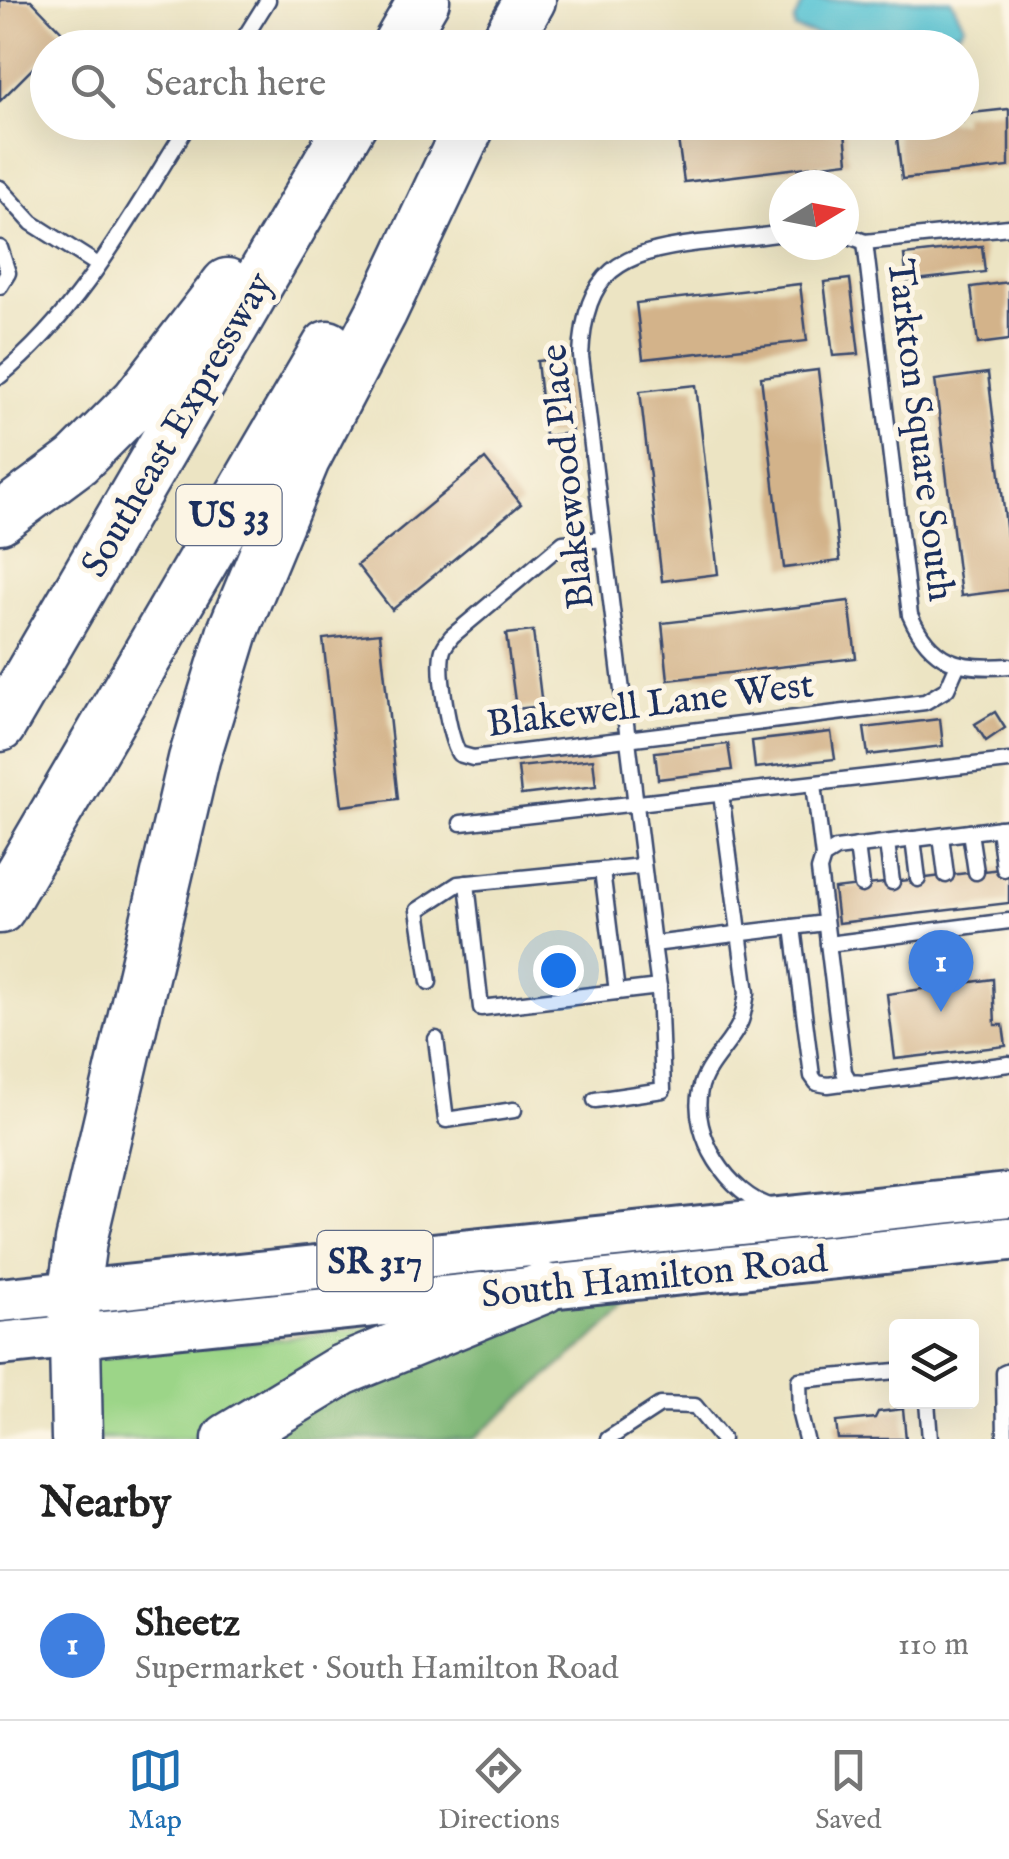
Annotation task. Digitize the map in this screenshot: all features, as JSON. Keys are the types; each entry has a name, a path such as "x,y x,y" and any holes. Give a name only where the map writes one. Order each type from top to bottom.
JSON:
{"highway":[{"path":"406,30 424,0"},
{"path":"513,30 530,0"},
{"path":"0,518 76,461 137,400 340,140"},
{"name":"Southeast Expressway","path":"0,726 342,140"},
{"name":"US 33","path":"0,908 448,140"},
{"path":"77,1439 74,1314 81,1241 194,759 233,631 304,460 381,313 463,140"},
{"path":"228,1439 342,1370 544,1288"}],"main road":[{"name":"South Hamilton Road","path":"0,1344 74,1314 807,1216 1009,1195"},
{"name":"South Hamilton Road","path":"0,1300 74,1314 544,1288 1009,1239"}],"lane":[{"path":"249,30 268,0"},
{"path":"0,376 26,354 98,265 178,140"},
{"path":"0,188 32,224 98,265"},
{"path":"859,240 1009,227"},
{"name":"Blakewood Place","path":"595,1100 663,1090 659,987 580,356 587,310 598,286 612,269 633,255 655,248 769,235"},
{"name":"Tarkton Square South","path":"865,242 905,594 917,632 940,658 958,664"},
{"path":"0,248 8,273 0,286"},
{"name":"Blakewell Lane West","path":"603,539 564,543 452,636 443,650 442,667 452,742 460,754 473,758 926,702 947,688 958,664"},
{"path":"958,664 980,668 1009,666"},
{"path":"462,823 1009,761"},
{"path":"814,784 823,857 819,870 825,923 844,1072 850,1082"},
{"path":"721,794 747,993 740,1024 700,1089 700,1124 714,1158 739,1188 760,1204 807,1216"},
{"path":"823,857 836,849 1004,827 1004,869"},
{"path":"970,832 976,872"},
{"path":"941,836 946,875"},
{"path":"913,839 918,879"},
{"path":"887,843 892,882"},
{"path":"857,846 862,885"},
{"path":"429,982 418,910 442,893 467,883 642,866"},
{"path":"602,870 618,992"},
{"path":"467,883 481,1008 659,987"},
{"path":"979,906 981,924"},
{"path":"950,910 952,928"},
{"path":"922,913 924,932"},
{"path":"896,916 898,935"},
{"path":"866,920 868,938"},
{"path":"828,944 1009,921"},
{"path":"653,944 825,923"},
{"path":"793,927 812,1076 817,1083 864,1083 1009,1064"},
{"path":"436,1039 446,1120 514,1110"},
{"path":"1005,1439 1004,1373 1009,1370"},
{"path":"806,1439 800,1415 799,1380 889,1372"},
{"path":"608,1439 660,1406 696,1406 722,1439"},
{"path":"928,1409 930,1439"}],"green space":[{"path":"644,1295 473,1439 259,1439 344,1385 531,1310"},
{"path":"404,1322 203,1439 90,1439 86,1358"}],"water":[{"path":"805,0 951,0 964,25 961,30 799,30 795,29 794,20"}],"building":[{"path":"0,0 31,0 60,30 30,30 30,71 0,101"},
{"path":"1009,109 1009,167 902,179 897,140 979,140 979,112"},
{"path":"678,140 846,140 848,162 684,182"},
{"path":"982,246 985,272 907,281 904,255"},
{"path":"850,279 859,354 833,356 824,282"},
{"path":"1009,282 1009,340 978,344 971,287"},
{"path":"800,284 807,341 643,359 636,303"},
{"path":"564,358 572,433 545,436 537,361"},
{"path":"818,370 840,561 784,568 761,377"},
{"path":"988,373 1009,552 1009,590 961,596 935,380"},
{"path":"696,385 718,574 662,581 640,391"},
{"path":"485,459 521,504 392,610 357,565"},
{"path":"849,601 856,658 668,680 662,623"},
{"path":"533,631 542,706 516,709 506,634"},
{"path":"380,633 398,799 342,806 323,639"},
{"path":"995,712 1005,728 986,741 975,724"},
{"path":"940,719 943,746 868,755 864,728"},
{"path":"831,732 835,759 755,768 752,741"},
{"path":"728,744 732,770 658,779 655,752"},
{"path":"593,759 596,786 521,795 518,767"},
{"path":"1009,868 1009,903 838,923 834,889"},
{"path":"993,979 995,1025 1003,1025 1006,1046 895,1059 887,994"},
{"path":"903,1409 906,1439 838,1439 836,1422 875,1418 878,1412"}],"place":[{"name":"Sheetz","path":"941,1012"}]}
